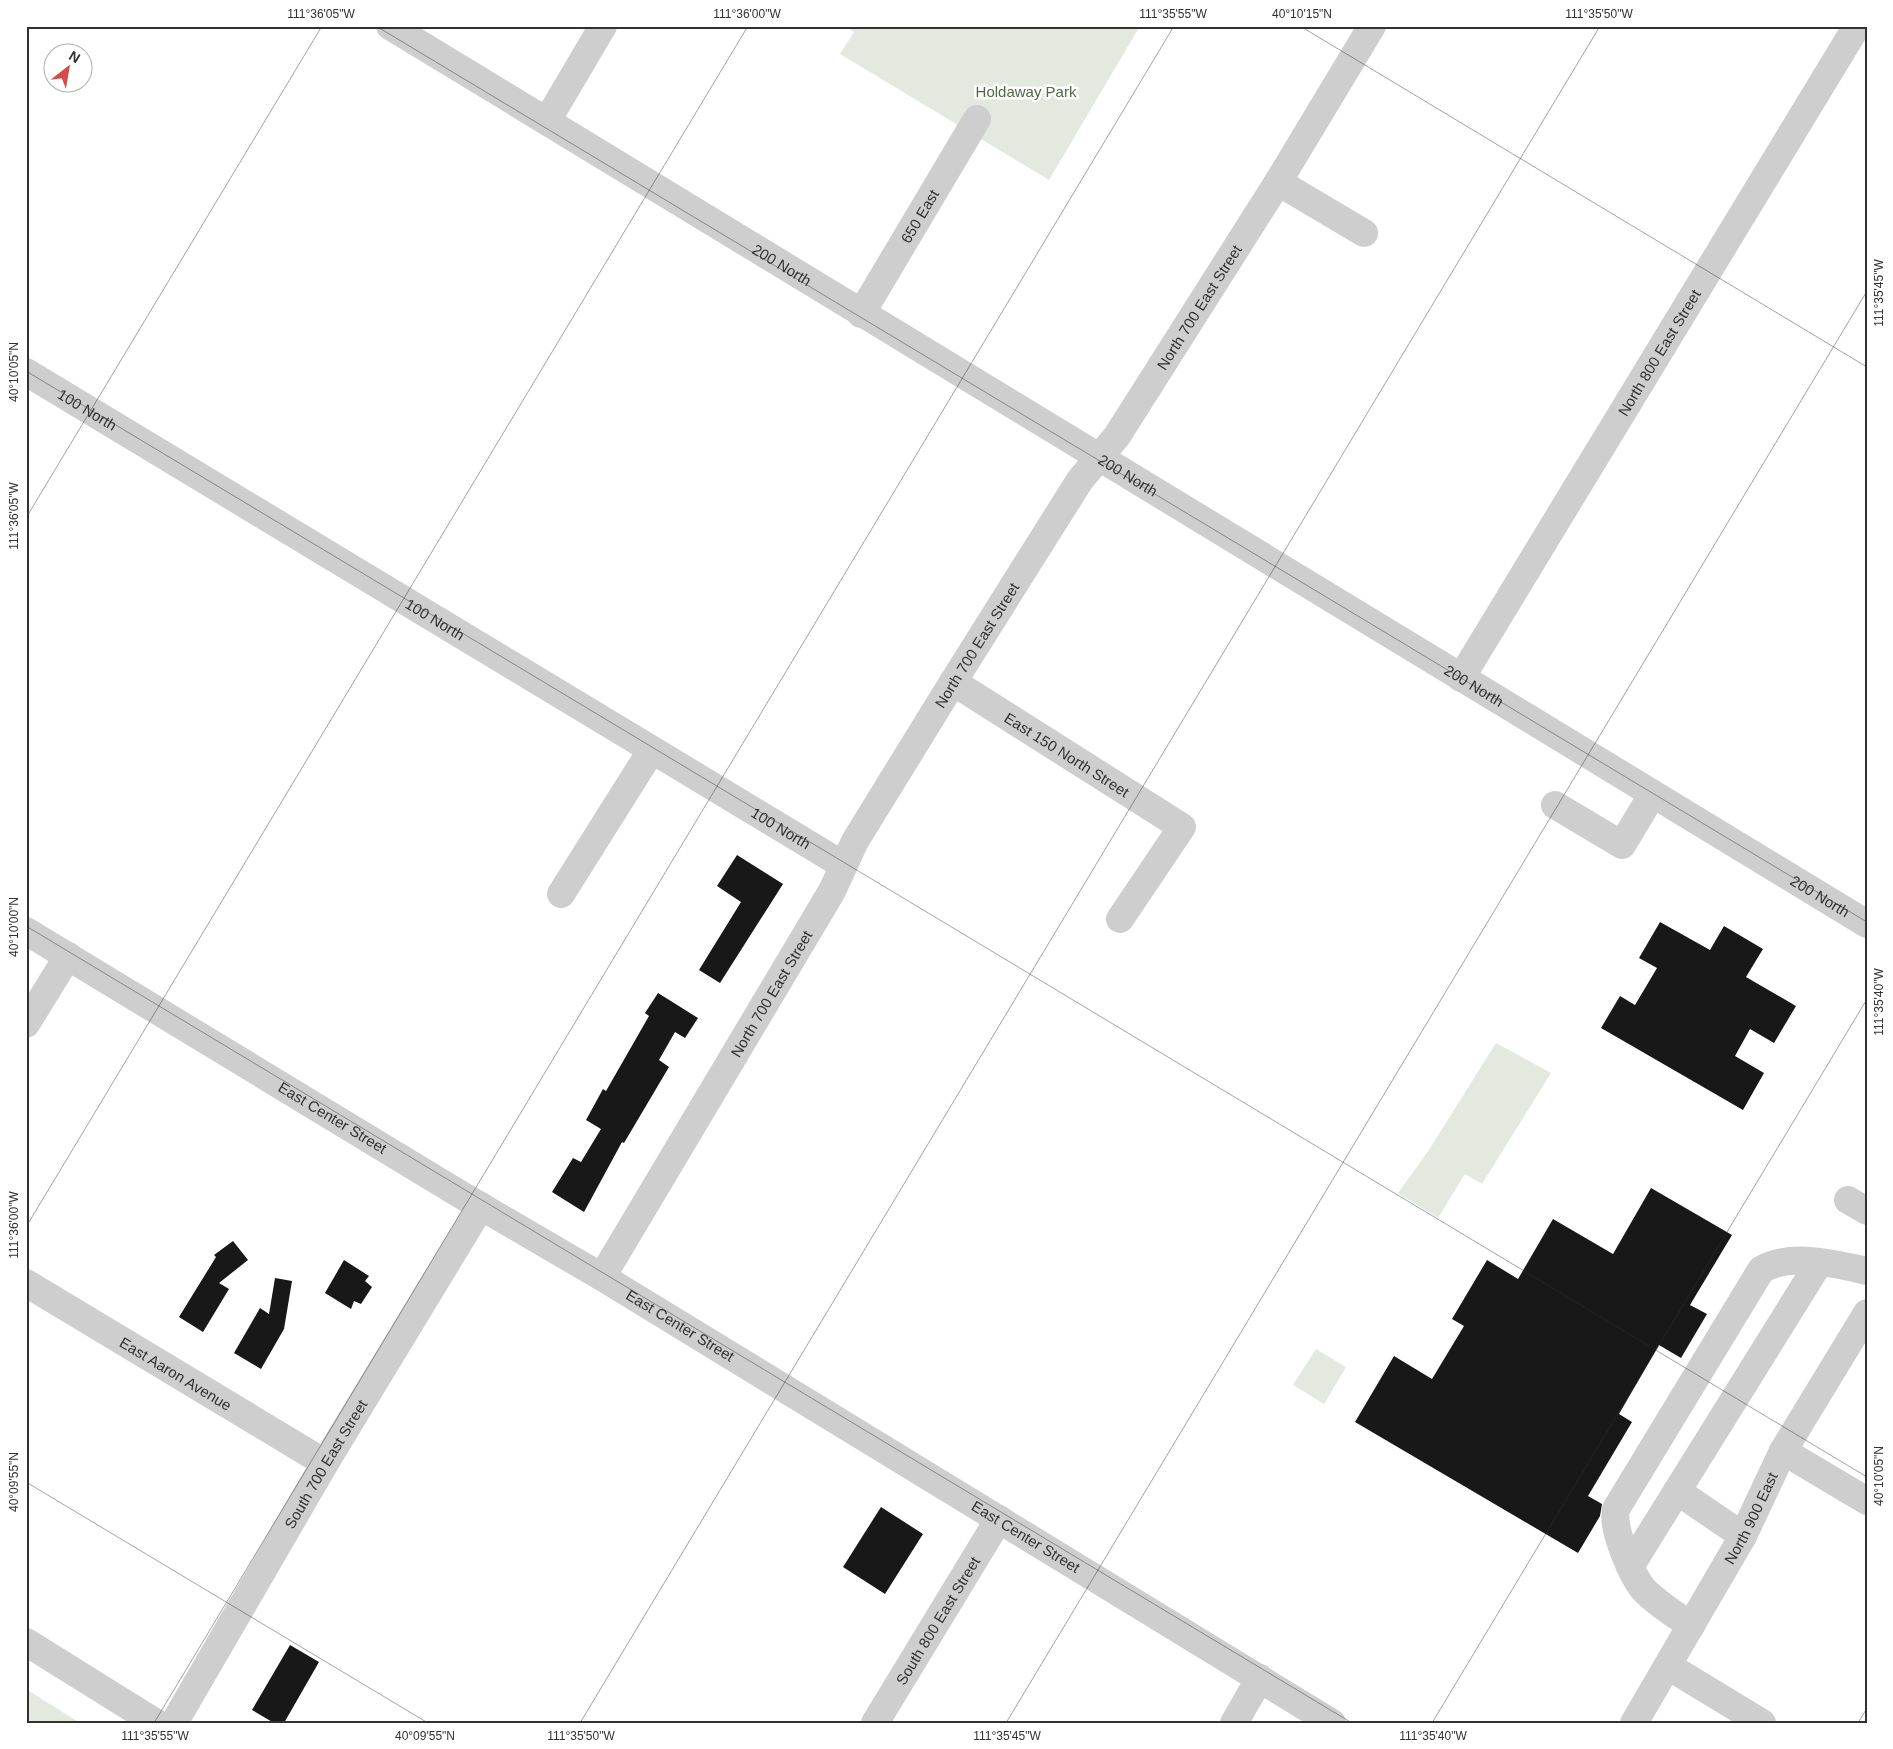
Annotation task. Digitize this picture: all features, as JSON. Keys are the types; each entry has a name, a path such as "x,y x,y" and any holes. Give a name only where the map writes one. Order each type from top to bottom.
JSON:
{"street":[{"name":"200 North","path":"390,26 1867,924"},
{"path":"546,121 603,26"},
{"name":"North 700 East Street","path":"602,1277 832,891 843,865 953,682 1080,480 1098,456 1117,436 1278,182 1372,26"},
{"name":"North 800 East Street","path":"1461,678 1857,26"},
{"name":"650 East","path":"861,314 977,119"},
{"path":"1278,182 1364,234"},
{"name":"100 North","path":"26,372 651,751 843,865"},
{"name":"East 150 North Street","path":"953,682 1182,827 1120,919"},
{"path":"561,894 651,751"},
{"path":"1555,805 1622,845 1652,795"},
{"name":"East Center Street","path":"26,931 480,1206 602,1277 1332,1723"},
{"path":"26,1024 68,956"},
{"name":"South 700 East Street","path":"174,1723 325,1463 480,1206"},
{"path":"1692,1626 1643,1589 1617,1537 1614,1516 1616,1509 1761,1270 1777,1263 1819,1263 1867,1271"},
{"path":"1631,1565 1819,1263"},
{"name":"East Aaron Avenue","path":"26,1282 325,1463"},
{"name":"North 900 East","path":"1634,1723 1743,1536 1783,1450 1867,1313"},
{"path":"1783,1450 1867,1501"},
{"path":"1677,1492 1743,1536"},
{"name":"South 800 East Street","path":"875,1723 999,1518"},
{"path":"26,1642 156,1723"},
{"path":"1668,1666 1762,1723"},
{"path":"1234,1723 1260,1678"}],"green space":[{"name":"Holdaway Park","path":"845,26 1140,26 1049,180 840,54 854,32"},
{"path":"1496,1043 1551,1073 1482,1184 1465,1174 1438,1218 1398,1193 1429,1150"},
{"path":"1316,1349 1346,1367 1324,1404 1293,1385"},
{"path":"26,1689 80,1723 26,1723"}],"building":[{"path":"737,855 783,884 720,983 699,970 741,902 717,886"},
{"path":"1660,922 1710,950 1724,926 1763,949 1746,977 1796,1006 1774,1043 1750,1029 1735,1056 1764,1073 1743,1110 1601,1028 1620,996 1635,1005 1657,968 1639,958"},
{"path":"658,993 698,1018 685,1038 675,1032 659,1060 669,1067 624,1143 622,1142 584,1212 552,1192 573,1158 581,1162 601,1129 586,1120 603,1089 606,1091 649,1016 645,1013"},
{"path":"1651,1188 1732,1235 1690,1305 1707,1314 1681,1358 1659,1345 1619,1414 1632,1422 1588,1496 1602,1504 1600,1516 1578,1553 1355,1422 1394,1356 1432,1379 1464,1326 1452,1319 1487,1260 1518,1279 1553,1219 1613,1254"},
{"path":"233,1241 248,1260 219,1283 229,1289 203,1332 179,1317 216,1257 214,1255"},
{"path":"344,1260 369,1276 365,1281 372,1287 361,1304 354,1301 351,1309 325,1293"},
{"path":"275,1278 292,1281 284,1329 261,1369 234,1353 260,1308 269,1314"},
{"path":"881,1507 923,1534 885,1594 843,1567"},
{"path":"290,1645 319,1662 284,1723 274,1723 252,1710"}]}
